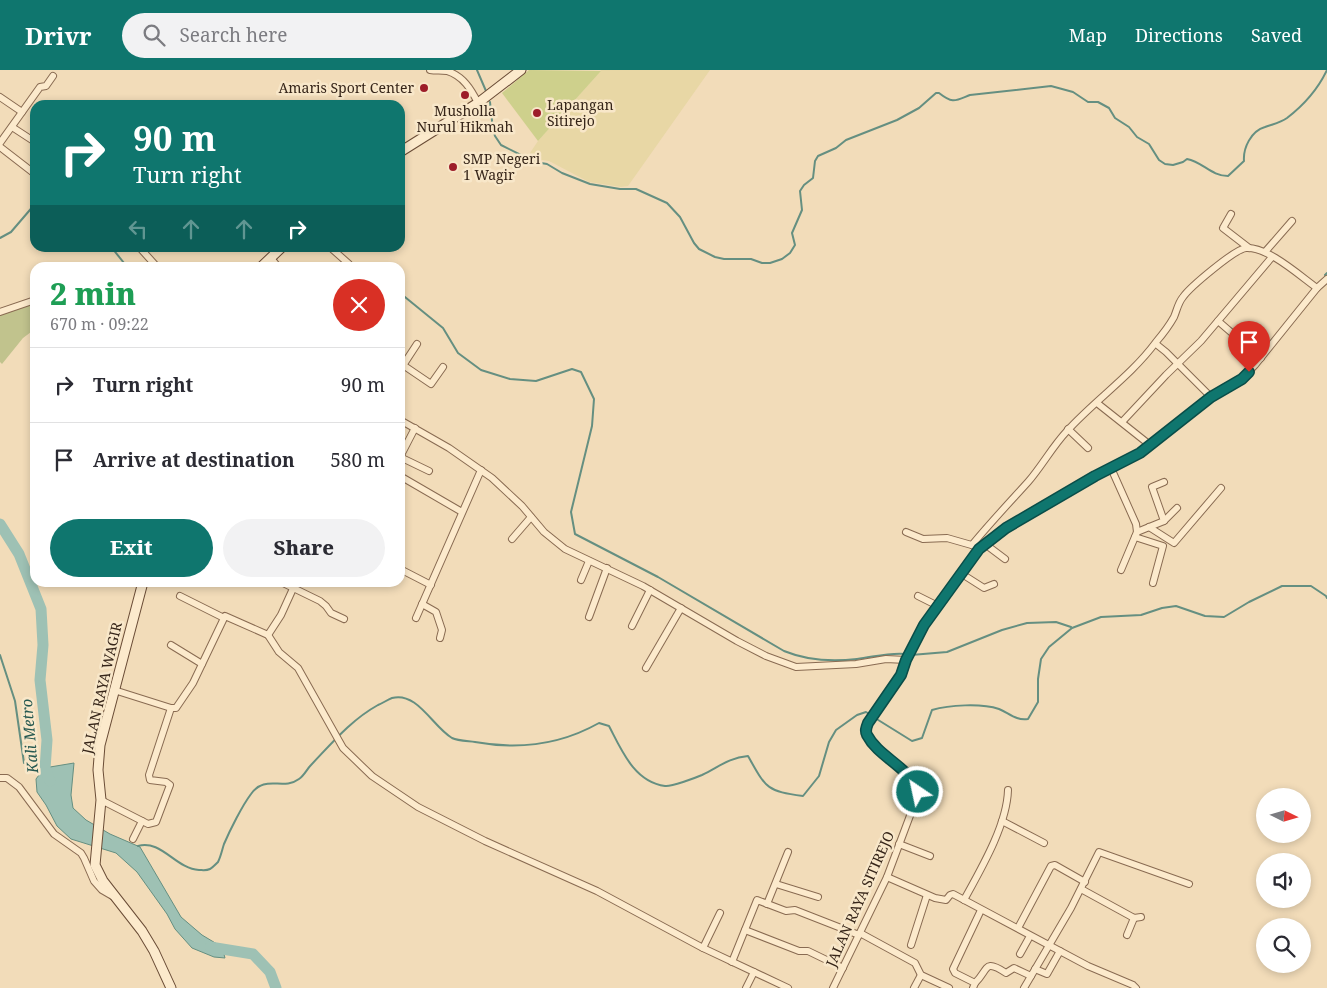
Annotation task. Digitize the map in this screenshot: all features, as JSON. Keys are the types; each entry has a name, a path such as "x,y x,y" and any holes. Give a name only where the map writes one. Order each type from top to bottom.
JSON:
{"main road":[{"path":"405,149 478,103 521,70"},
{"path":"267,262 277,252"},
{"name":"JALAN RAYA WAGIR","path":"142,587 104,728 99,758 101,800 95,857 99,875 142,931 154,951 171,988"}],"street":[{"path":"430,70 447,71 458,76 468,84 478,103"},
{"path":"30,100 40,86 45,86 53,76"},
{"path":"0,97 22,112"},
{"path":"30,100 12,127 1,148 30,167"},
{"path":"12,127 30,139"},
{"path":"1232,214 1223,228 1249,248"},
{"path":"1266,252 1292,220"},
{"path":"405,423 449,448 481,470 509,493 551,539 565,549 650,590 766,656 796,667 850,664 909,656 920,631 979,549 1006,528 1140,453 1211,397 1242,379 1323,285 1266,252 1249,248 1242,249 1214,268 1185,294 1178,305 1173,319 1156,344 1068,429 1028,482 972,545"},
{"path":"144,252 153,262"},
{"path":"335,252 347,262"},
{"path":"1122,422 1218,321 1272,257"},
{"path":"271,258 274,262"},
{"path":"0,312 30,302"},
{"path":"1218,321 1261,358"},
{"path":"405,363 417,344"},
{"path":"1156,344 1211,397"},
{"path":"405,370 431,384 443,367"},
{"path":"1097,403 1150,445"},
{"path":"405,447 415,428"},
{"path":"1068,429 1088,448"},
{"path":"405,459 429,471"},
{"path":"1111,468 1136,524 1136,534 1121,570"},
{"path":"416,618 481,470"},
{"path":"405,479 462,512"},
{"path":"1164,482 1152,487 1164,521"},
{"path":"1149,527 1174,542 1221,488"},
{"path":"1136,534 1164,521 1177,508"},
{"path":"512,539 531,517"},
{"path":"906,532 923,539 947,538 972,545 979,549"},
{"path":"1136,534 1163,546 1153,583"},
{"path":"985,544 1005,559"},
{"path":"581,580 589,561"},
{"path":"589,617 607,568"},
{"path":"405,572 431,585"},
{"path":"962,574 984,588 994,584"},
{"path":"268,635 294,587"},
{"path":"297,587 320,601 331,613 344,619"},
{"path":"632,626 650,590"},
{"path":"180,596 224,618 226,616 268,635 283,656 298,668 343,748 372,776 418,807 485,841 597,891 703,948 788,988"},
{"path":"918,596 938,606"},
{"path":"422,604 436,612 442,631 440,638"},
{"path":"646,668 680,608"},
{"path":"114,690 174,709 178,707 193,682 224,618"},
{"path":"171,645 202,664"},
{"name":"JALAN RAYA SITIREJO","path":"833,988 887,877 915,805 918,792 908,775 879,748 869,737 866,730 878,707 901,675 909,656"},
{"path":"101,800 142,821 151,824 156,822 169,788 169,783 150,780 149,778 171,708"},
{"path":"0,778 7,778 19,787 54,834 84,858 91,875 100,889 117,900"},
{"path":"964,900 986,859 1002,821 1008,799 1008,790"},
{"path":"133,839 142,821"},
{"path":"1002,821 1044,843"},
{"path":"899,844 930,856"},
{"path":"767,904 788,852"},
{"path":"1024,988 1085,882 1098,852 1188,884"},
{"path":"1018,928 1051,866 1055,865 1085,882"},
{"path":"887,877 944,900 953,894 1060,952 1136,988"},
{"path":"776,884 818,897"},
{"path":"1080,890 1137,917 1127,935"},
{"path":"910,945 928,895"},
{"path":"732,962 757,900 786,911 794,910 859,934 915,963 922,976 950,988"},
{"path":"981,910 953,969 955,973 974,986 986,967 991,965 1006,972 1014,968 1031,976"},
{"path":"703,948 720,913"},
{"path":"745,930 802,952 808,951 843,968"},
{"path":"1020,954 1030,936"},
{"path":"1035,969 1046,974 1060,952"},
{"path":"746,988 754,972"},
{"path":"914,988 922,976"}],"shaded area":[{"path":"600,70 710,70 628,186 621,187 589,182 549,161 528,156 538,141"},
{"path":"74,763 71,795 73,808 86,820 110,834 140,847 181,917 202,935 222,947 225,958 214,957 192,948 175,929 167,914 137,872 116,853 71,839 57,826 37,792 36,779 39,775 38,769"}],"green space":[{"name":"Lapangan Sitirejo","path":"529,70 601,71 538,141 502,93"},
{"path":"30,303 30,333 23,338 2,364 0,362 0,315"}],"waterway":[{"path":"477,70 486,91"},
{"path":"490,102 493,130 501,145 535,162 547,164 562,173 590,184 620,189 636,189 667,203 680,217 699,249 715,257 751,259 762,263 770,263 782,259 790,253 795,245 792,233 802,210 800,191 813,178 815,161 818,156 836,148 846,140 897,120 919,108 936,93 954,100 970,95 1051,86 1073,92 1088,102 1098,102 1109,108 1115,118 1129,127 1137,137 1149,144 1159,160 1165,164 1173,165 1187,159 1217,174 1228,176 1244,161 1245,151 1252,136 1260,129 1282,121 1293,113 1315,90 1327,70"},
{"path":"0,238 11,232 30,210"},
{"path":"115,252 123,262"},
{"path":"405,297 443,328 458,353 481,370 510,379 536,381 572,369 581,372 594,399 592,426 571,512 575,534 658,577 792,654 819,660 857,659 888,654 907,654"},
{"name":"Kali Metro","path":"0,524 19,554 30,582"},
{"path":"875,718 912,741 922,738 932,710 939,708 965,705 992,707 1020,719 1028,719 1038,702 1038,679 1041,659 1049,647 1072,628 1101,617 1141,615 1162,608 1176,606 1205,616 1224,617 1282,586 1311,586 1327,598"},
{"name":"Kali Metro","path":"32,587 41,609 43,645 40,680 47,740 45,769 50,781"},
{"path":"911,655 947,652 1002,630 1027,623 1056,622 1071,627"},
{"path":"0,655 15,701 24,763 39,764 45,769"},
{"path":"138,846 154,847 191,868 210,869 218,862 236,818 256,788 268,784 287,784 299,779 350,725 368,711 392,698 401,697 409,700 424,711 445,733 452,738 463,741 507,746 539,744 569,736 599,723 609,726 624,754 637,771 654,783 665,786 689,780 729,761 748,756 768,786 774,790 803,796 819,776 829,742 836,730 857,715 866,712 871,715"},
{"name":"Kali Metro","path":"210,947 253,954 270,972 276,988"}],"place":[{"name":"Amaris Sport Center","path":"424,88"},
{"name":"Musholla Nurul Hikmah","path":"465,95"},
{"name":"Lapangan Sitirejo","path":"537,113"},
{"name":"SMP Negeri 1 Wagir","path":"453,167"}],"route":[{"path":"918,792 908,775 871,740 866,734 866,730 878,707 901,675 906,660 924,625 979,549 1024,517 1095,476 1140,453 1211,397 1242,379 1249,372"}]}
